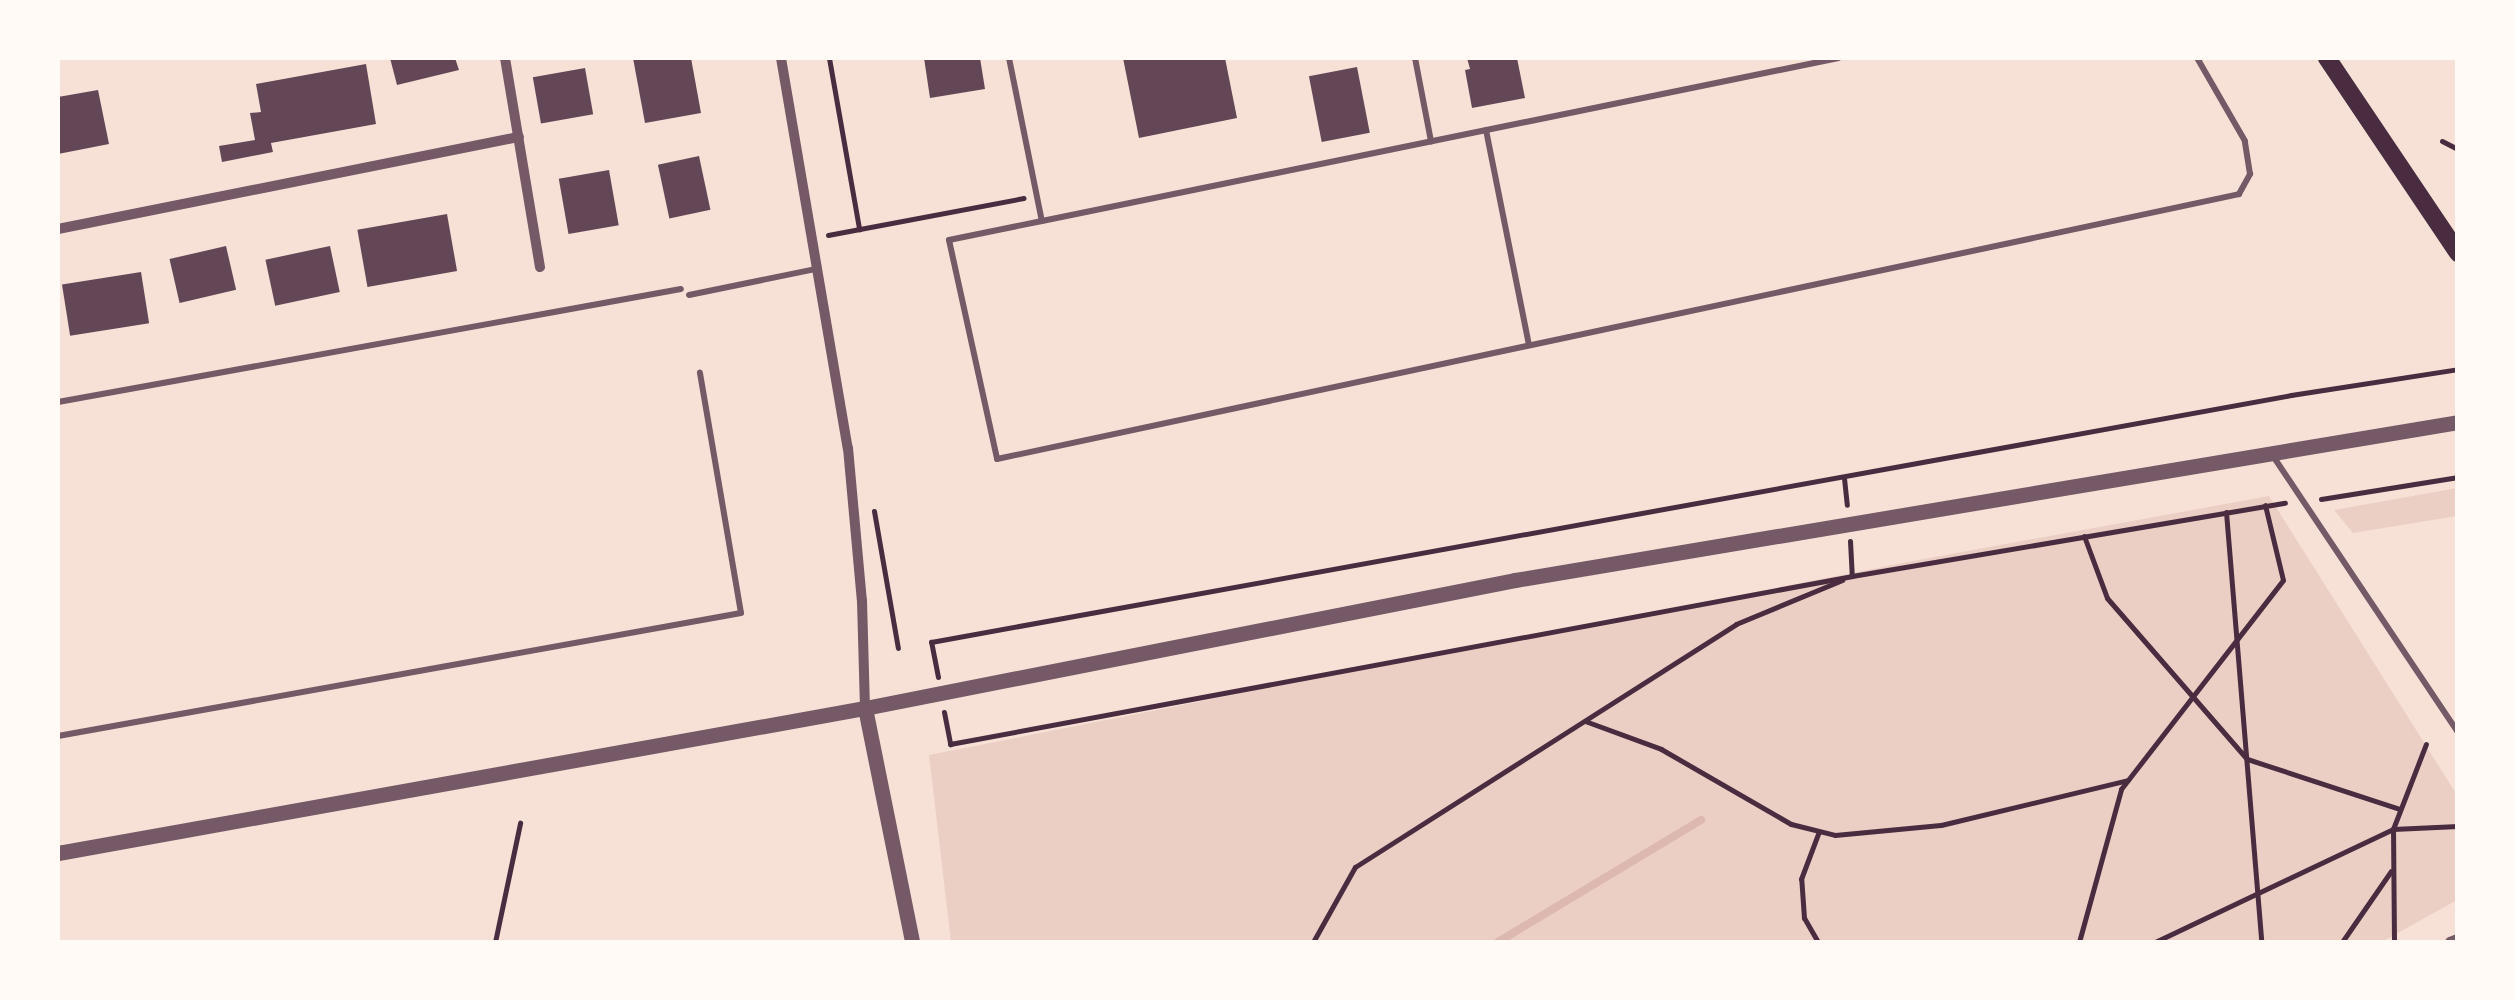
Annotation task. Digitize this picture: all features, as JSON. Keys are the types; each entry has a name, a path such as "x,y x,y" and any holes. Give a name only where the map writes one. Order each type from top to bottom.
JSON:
{"main road":[{"path":"2327,58 2458,253"}],"street":[{"path":"504,58 540,268"},
{"path":"781,58 848,448 862,602 866,708 912,942"},
{"path":"2338,58 2363,112"},
{"path":"58,229 519,137"},
{"path":"58,853 866,708 1515,580 2458,422"},
{"path":"2450,942 2458,939"}],"lane":[{"path":"1009,58 1042,221"},
{"path":"1416,58 1432,141"},
{"path":"1838,58 949,240 996,459 2239,194 2250,174 2246,141 2197,58"},
{"path":"1486,130 1529,345"},
{"path":"690,295 818,269"},
{"path":"58,402 680,289"},
{"path":"58,736 741,613 700,372"},
{"path":"2269,451 2458,732"}],"path":[{"path":"829,58 859,230"},
{"path":"2442,141 2458,148"},
{"path":"826,236 1036,195"},
{"path":"2458,370 2290,395 931,642 950,744 1852,576 2226,511 2458,477"},
{"path":"1844,478 1852,576"},
{"path":"2079,942 2120,790 2284,580 2265,505"},
{"path":"873,508 898,648"},
{"path":"2226,511 2262,942"},
{"path":"2084,536 2107,598 2247,759 2400,809"},
{"path":"1313,942 1355,867 1736,624 1852,576"},
{"path":"1584,721 1661,749 1791,824 1836,835 1941,825 2128,780"},
{"path":"2394,942 2393,829 2426,744"},
{"path":"495,942 520,823"},
{"path":"2156,942 2393,829 2458,826"},
{"path":"1818,942 1804,918 1801,879 1819,831"},
{"path":"2342,942 2394,868"}],"shaded area":[{"path":"2457,488 2457,516 2353,533 2334,510"},
{"path":"2269,496 2457,795 2457,900 2382,942 951,942 929,755 1918,560"}],"building":[{"path":"390,58 455,58 459,70 397,85"},
{"path":"633,58 691,58 701,113 645,123"},
{"path":"924,58 980,58 985,89 930,98"},
{"path":"1123,58 1225,58 1237,118 1139,138"},
{"path":"1467,58 1517,58 1525,98 1472,108 1465,70 1470,69"},
{"path":"366,64 376,124 271,143 273,152 222,162 219,146 255,140 250,113 261,112 256,84"},
{"path":"1357,67 1370,133 1322,142 1309,76"},
{"path":"585,68 593,114 541,123 533,77"},
{"path":"98,90 109,144 58,154 58,97"},
{"path":"699,156 710,210 669,219 658,165"},
{"path":"609,170 619,225 568,234 559,179"},
{"path":"447,214 457,271 367,287 357,230"},
{"path":"226,246 236,290 180,303 169,259"},
{"path":"330,246 340,292 275,306 265,260"},
{"path":"141,272 149,323 70,336 62,285"}],"waterway":[{"path":"1498,942 1701,820"}]}
